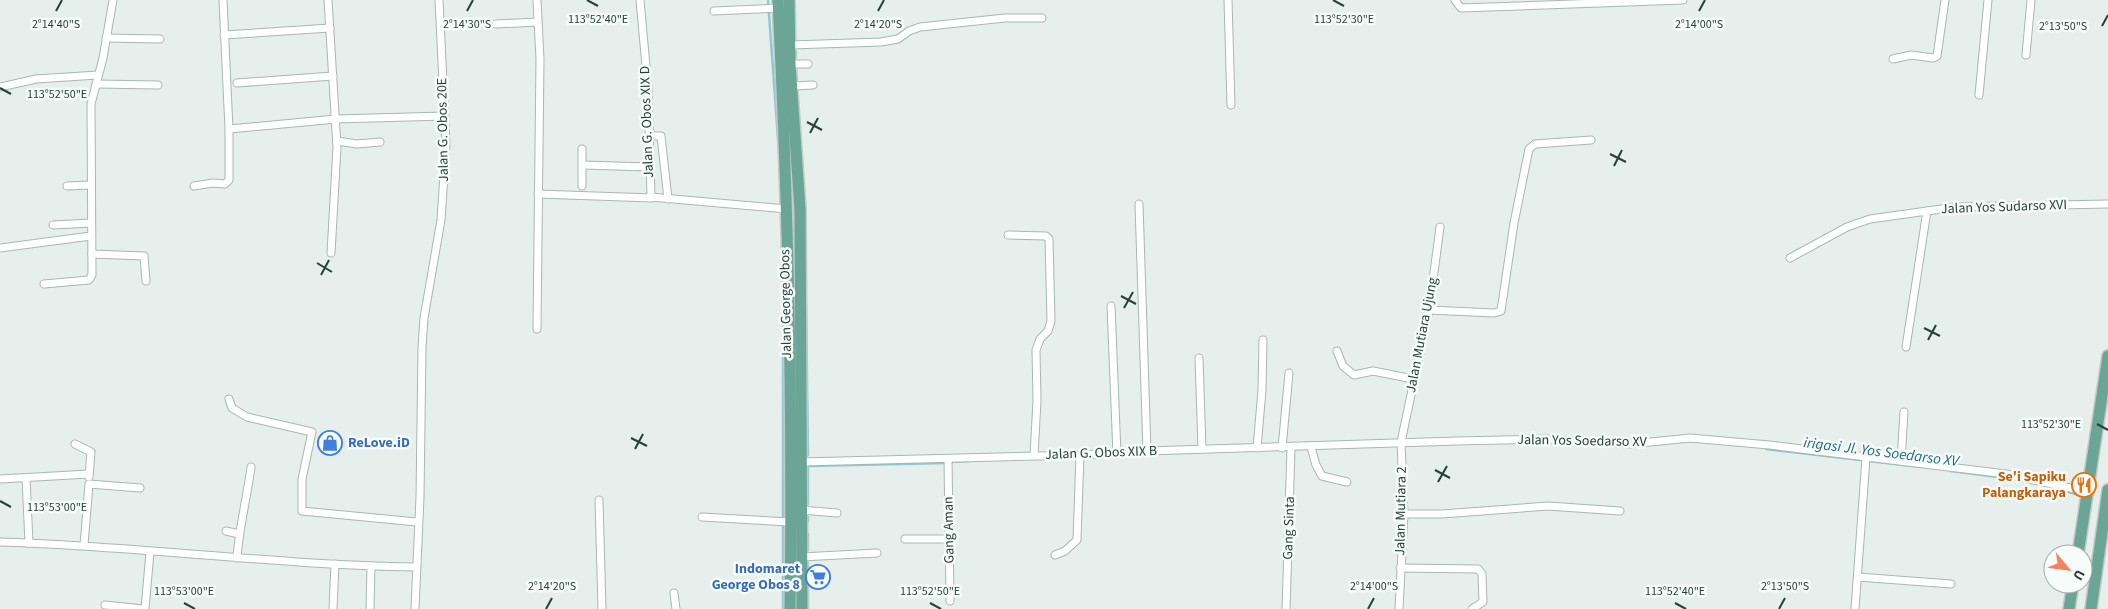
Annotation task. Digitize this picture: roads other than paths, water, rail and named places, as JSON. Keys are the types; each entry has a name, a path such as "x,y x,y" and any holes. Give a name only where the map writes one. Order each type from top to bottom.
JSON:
{"main road":[{"name":"Jalan George Obos","path":"789,0 791,86 800,209 802,609"},
{"name":"Jalan George Obos","path":"778,4 791,354 790,609"},
{"path":"2080,544 2108,356"},
{"path":"2091,609 2108,490"},
{"path":"2093,549 2099,549"},
{"path":"2069,609 2072,594"}],"street":[{"path":"44,284 90,278 92,254 90,185 91,104 113,0"},
{"path":"194,186 225,184 228,182 229,129 223,0"},
{"path":"328,0 337,141 332,253"},
{"name":"Jalan G. Obos 20E","path":"415,609 415,567 420,497 421,376 424,318 444,191 445,116 439,0"},
{"path":"537,0 540,59 537,329"},
{"name":"Jalan G. Obos XIX D","path":"640,0 648,88 652,198 787,209"},
{"path":"1228,0 1231,104"},
{"path":"1455,0 1461,8 1683,0"},
{"path":"1893,59 1911,55 1933,58 1937,56 1945,0"},
{"path":"1979,95 1988,0"},
{"path":"2026,55 2031,0"},
{"path":"714,11 778,4"},
{"path":"791,45 881,42 898,39 920,27 996,19 1042,18"},
{"path":"496,24 537,22"},
{"path":"224,35 330,28"},
{"path":"106,38 160,39"},
{"path":"790,64 808,64"},
{"path":"0,87 36,79 98,76"},
{"path":"237,83 333,76"},
{"path":"96,84 158,85"},
{"path":"791,86 813,85"},
{"path":"229,129 336,119 445,116"},
{"path":"649,136 661,136 668,199"},
{"path":"1429,310 1494,313 1502,310 1514,223 1529,149 1535,144 1591,140"},
{"path":"337,141 357,144 380,142"},
{"path":"582,149 582,186"},
{"path":"583,165 650,167"},
{"path":"67,186 90,185"},
{"path":"538,194 652,198"},
{"path":"1139,204 1147,451"},
{"name":"Jalan Yos Sudarso XVI","path":"1790,258 1858,222 1956,207 2108,204"},
{"path":"1906,347 1927,211"},
{"path":"53,224 91,223"},
{"name":"Jalan Mutiara Ujung","path":"1401,442 1429,310 1440,227"},
{"path":"1008,235 1046,236 1049,239 1051,321 1036,350 1037,401 1034,455"},
{"path":"0,248 91,236"},
{"path":"92,254 144,256 146,281"},
{"path":"1111,306 1117,454"},
{"path":"1258,448 1263,340"},
{"path":"1337,351 1343,366 1354,375 1372,371 1413,379"},
{"path":"1198,358 1202,449"},
{"path":"1282,448 1289,373"},
{"path":"229,399 232,408 247,417 312,432 302,479 301,509 304,512 418,522"},
{"path":"1901,461 1904,412"},
{"name":"Jalan Yos Soedarso XV","path":"1401,442 1547,439 1632,444 1690,438 2006,474 2087,488"},
{"name":"Jalan G. Obos XIX B","path":"801,462 1117,454 1147,451 1291,448 1401,442"},
{"name":"Jalan Mutiara 2","path":"1399,609 1404,514 1401,442"},
{"path":"75,444 91,452 84,544"},
{"path":"1311,447 1316,465 1322,476 1348,482"},
{"name":"Gang Sinta","path":"1286,609 1291,448"},
{"path":"1055,555 1065,551 1077,540 1080,455"},
{"path":"1855,609 1866,458"},
{"name":"Gang Aman","path":"948,459 950,600"},
{"path":"237,558 239,534 251,467"},
{"path":"0,479 89,474"},
{"path":"26,478 29,543"},
{"path":"89,484 140,488"},
{"path":"598,500 602,609"},
{"path":"1404,514 1442,514 1548,506 1620,511"},
{"path":"801,510 837,513"},
{"path":"702,517 790,522"},
{"path":"226,532 239,534"},
{"path":"905,539 949,539"},
{"path":"0,542 84,544 150,552 335,564 415,567"},
{"path":"106,605 144,609 150,552"},
{"path":"801,557 877,554"},
{"path":"333,609 335,564"},
{"path":"370,609 371,566"},
{"path":"1400,568 1478,569 1482,574 1483,602 1472,609"},
{"path":"1858,578 1951,584"},
{"path":"674,593 676,609"}],"waterway":[{"path":"768,0 779,153"},
{"path":"796,52 796,57"},
{"path":"796,70 797,79"},
{"path":"783,298 783,609"},
{"path":"806,304 808,455"},
{"name":"irigasi Jl. Yos Soedarso XV","path":"1766,449 1921,467"},
{"path":"950,462 969,461"},
{"path":"808,504 808,466 948,463"},
{"name":"irigasi Jl. Yos Soedarso XV","path":"1951,471 2013,479"},
{"name":"irigasi Jl. Yos Soedarso XV","path":"2052,487 2082,496"},
{"path":"808,534 808,550"},
{"path":"808,563 808,575"},
{"path":"808,588 808,609"}],"place":[{"name":"ReLove.iD","path":"330,443"},
{"name":"Se'i Sapiku Palangkaraya","path":"2084,485"},
{"name":"Indomaret George Obos 8","path":"818,577"}]}
